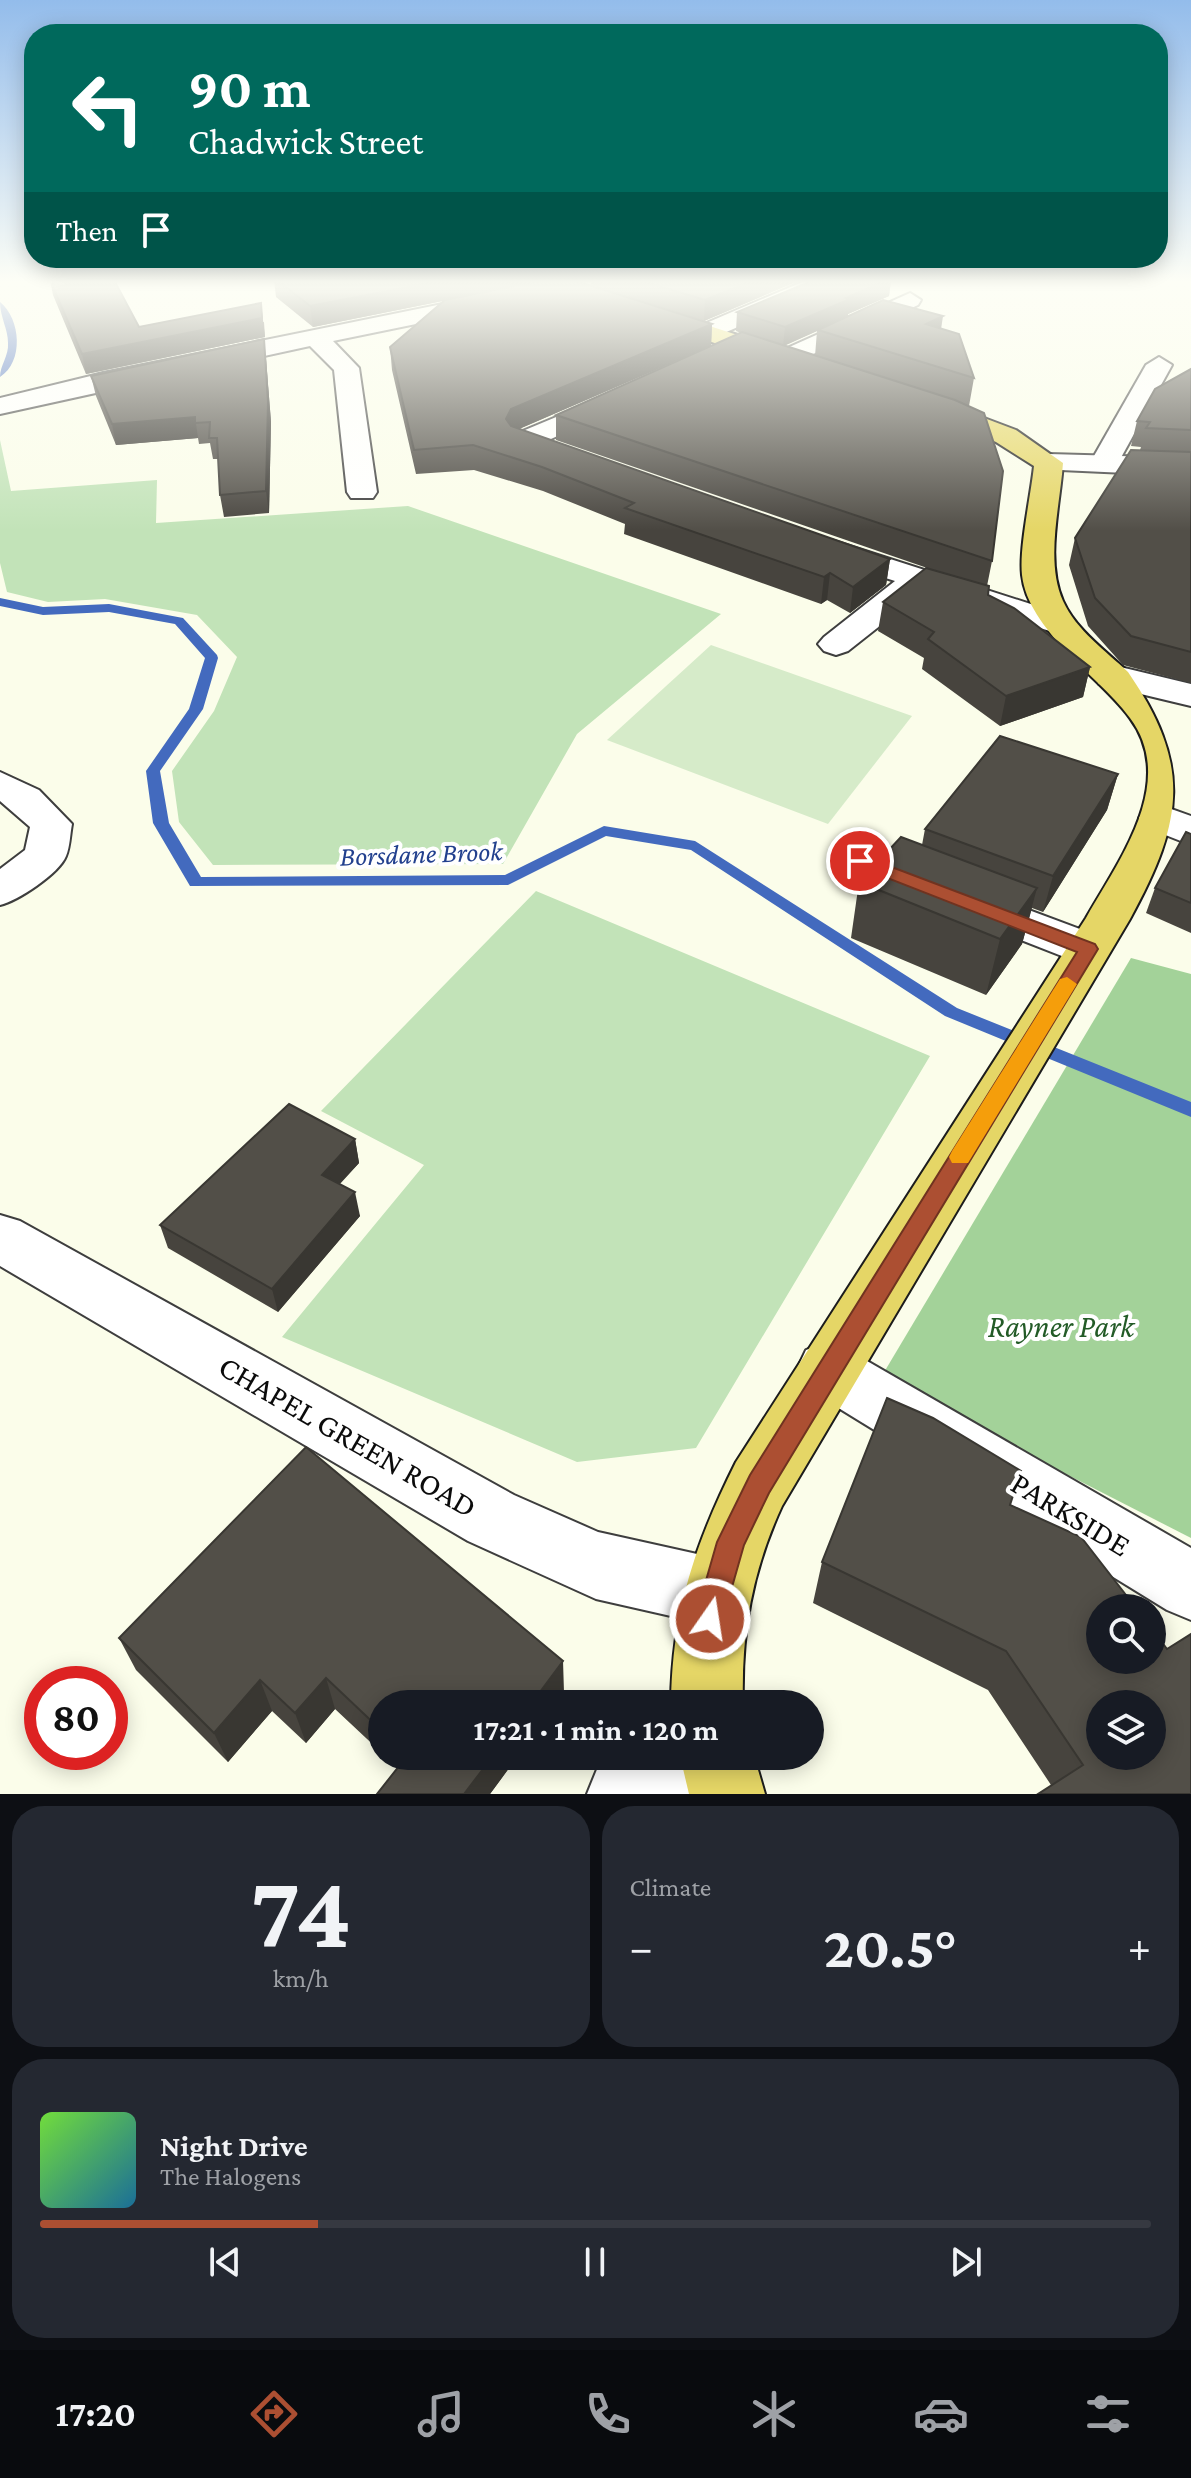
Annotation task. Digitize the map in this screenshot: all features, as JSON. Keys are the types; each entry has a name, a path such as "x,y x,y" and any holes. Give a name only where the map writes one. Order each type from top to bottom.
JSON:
{"highway":[{"path":"802,364 815,368"},
{"path":"710,1690 705,1646 715,1592 731,1542 759,1484 1088,949 1175,825 1168,794 1170,770 1164,746 1152,723 1112,676 1059,624 1046,605 1038,574 1049,463 985,426 903,397"}],"street":[{"path":"0,406 189,364"},
{"path":"342,364 346,368 362,492"},
{"path":"1104,463 1159,365"},
{"path":"567,457 523,441 639,389"},
{"path":"1049,463 1191,467"},
{"path":"800,539 916,581 1059,624"},
{"path":"836,644 916,581"},
{"path":"1112,676 1191,695"},
{"path":"0,784 25,799 51,824 45,856 0,891"},
{"path":"860,861 1088,949"},
{"name":"CHAPEL GREEN ROAD","path":"0,1238 491,1518 596,1565 715,1592"},
{"name":"PARKSIDE","path":"827,1369 1191,1586"},
{"path":"625,1794 676,1770"}],"green space":[{"path":"0,440 11,491 157,480 156,523 408,506 721,614 577,734 503,864 213,865 179,822 172,771 214,711 237,657 197,615 105,599 48,602 7,592 0,563"},
{"path":"711,645 912,716 828,824 607,740"},
{"path":"536,891 930,1056 696,1448 577,1462 282,1337 424,1165 321,1111"},
{"name":"Rayner Park","path":"1131,958 1191,974 1191,1538 880,1379"}],"building":[{"path":"148,364 266,364 266,491 220,495 217,438 209,438 210,422 195,423 195,417 112,424 91,376"},
{"path":"394,364 618,364 511,409 506,419 511,426 890,559 853,587 830,573 824,577 625,508 634,503 542,467 473,445 414,450"},
{"path":"671,364 841,364 955,400 984,413 1003,471 992,561 556,415"},
{"path":"928,364 969,364 974,378"},
{"path":"1191,369 1191,430 1146,428 1150,422 1137,421 1155,389"},
{"path":"1131,450 1191,452 1191,652 1131,636 1095,598 1075,538"},
{"path":"926,568 989,586 988,595 1014,608 1090,667 1006,696 928,639 934,632 883,602"},
{"path":"1000,736 1118,774 1053,876 925,829"},
{"path":"1186,832 1191,834 1191,903 1155,888"},
{"path":"901,837 1037,888 1000,939 859,882"},
{"path":"289,1104 355,1139 322,1175 355,1192 272,1289 160,1225"},
{"path":"887,1398 933,1418 1021,1471 1010,1505 1081,1537 1125,1594 1086,1594 1086,1674 1166,1674 1166,1648 1191,1634 1191,1794 1038,1794 1083,1765 1006,1651 822,1562"},
{"path":"306,1447 563,1661 541,1690 368,1690 368,1718 326,1678 295,1713 260,1680 214,1733 119,1638"},
{"path":"396,1770 482,1770 464,1794 377,1794"}],"waterway":[{"name":"Borsdane Brook","path":"0,374 8,364"},
{"name":"Borsdane Brook","path":"0,602 43,611 109,608 179,621 212,658 196,709 153,771 161,823 196,882 508,880 604,831 695,846 951,1012 1191,1110"}],"slow traffic":[{"path":"960,1157 1067,984"}],"route":[{"path":"710,1619 731,1542 759,1484 1088,949 860,861"}]}
